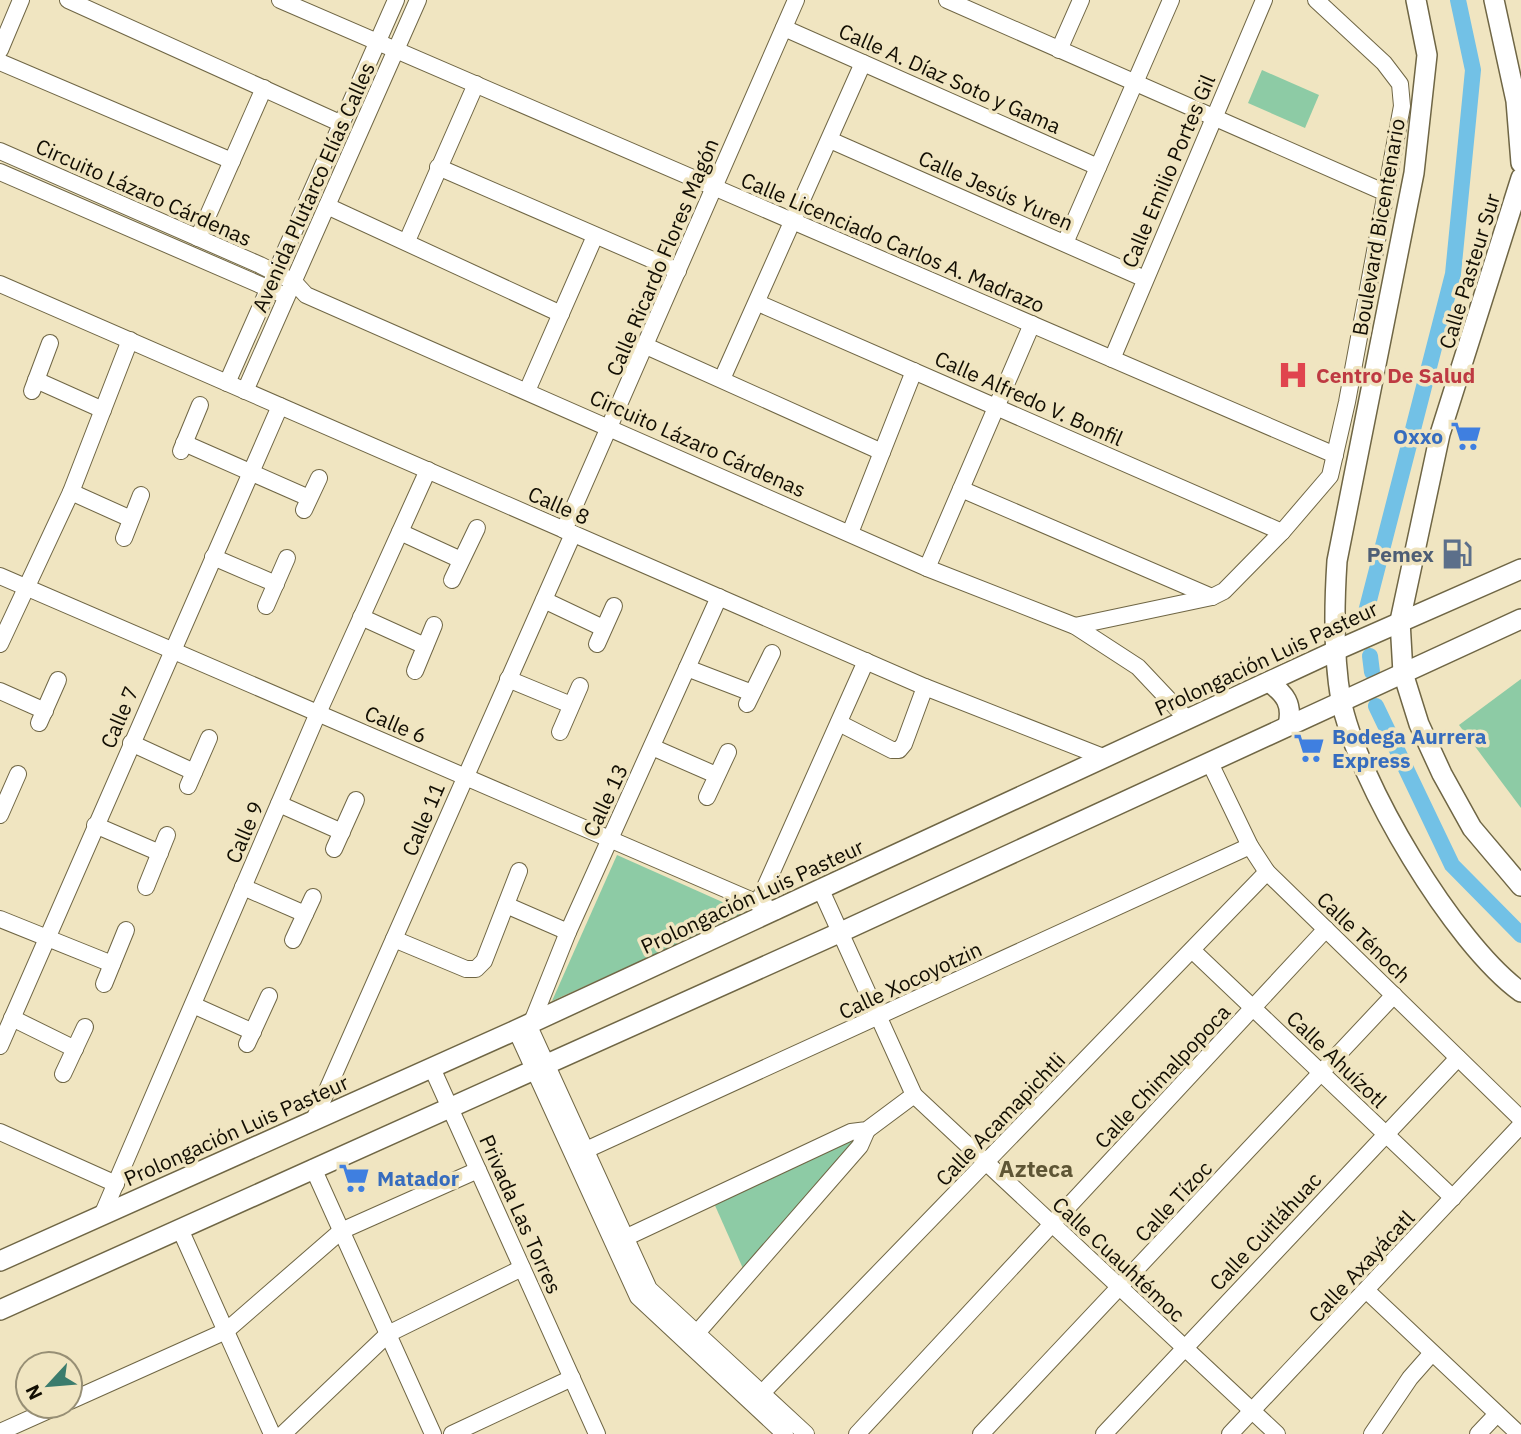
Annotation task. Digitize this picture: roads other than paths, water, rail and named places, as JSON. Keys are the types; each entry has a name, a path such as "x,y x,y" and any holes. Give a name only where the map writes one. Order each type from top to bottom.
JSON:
{"main road":[{"name":"Boulevard Bicentenario","path":"1416,0 1427,55 1414,173 1337,561 1334,613 1342,701 1377,793 1422,876 1485,957 1521,992"},
{"path":"1494,0 1516,101 1521,163"},
{"name":"Calle Pasteur Sur","path":"1521,178 1440,434 1400,621 1403,673 1419,724 1472,828 1521,886"},
{"name":"Prolongación Luis Pasteur","path":"0,1261 432,1068 767,907 821,890 1103,757 1400,621 1521,569"},
{"path":"0,1310 841,932 1521,619"},
{"path":"1269,682 1289,702 1291,714 1288,725"}],"street":[{"path":"0,50 21,0"},
{"path":"68,0 342,124"},
{"name":"Calle Licenciado Carlos A. Madrazo","path":"280,0 302,4 396,50 1335,456"},
{"name":"Avenida Plutarco Elías Calles","path":"227,383 396,0"},
{"name":"Avenida Plutarco Elías Calles","path":"245,391 418,0"},
{"name":"Calle Ricardo Flores Magón","path":"569,532 646,345 796,0"},
{"path":"947,0 983,7 1059,50 1387,192"},
{"path":"1059,50 1081,0"},
{"path":"1065,243 1171,0"},
{"name":"Calle Emilio Portes Gil","path":"1112,359 1212,117 1264,0"},
{"path":"1074,626 1212,597 1224,591 1282,532 1324,483 1335,456 1402,106 1400,84 1384,63 1316,0"},
{"name":"Calle A. Díaz Soto y Gama","path":"784,28 1098,167"},
{"path":"0,62 232,161"},
{"path":"722,379 863,63"},
{"path":"407,241 476,84"},
{"path":"198,238 264,88"},
{"name":"Calle Jesús Yuren","path":"830,140 1145,279"},
{"name":"Circuito Lázaro Cárdenas","path":"0,151 198,238 274,281"},
{"path":"438,167 678,271"},
{"name":"Circuito Lázaro Cárdenas","path":"0,172 274,281 928,568 1074,626 1138,667 1187,719"},
{"path":"327,206 561,314"},
{"path":"527,391 595,236"},
{"name":"Calle 8","path":"0,284 925,687 1103,757"},
{"name":"Calle Alfredo V. Bonfil","path":"758,303 1282,532"},
{"path":"928,568 1032,324"},
{"path":"0,644 71,492 131,341"},
{"path":"50,343 34,385 103,410"},
{"path":"646,345 882,452"},
{"path":"850,533 914,371"},
{"path":"1347,402 1352,414 1356,466"},
{"path":"200,405 183,448 248,472 307,504 319,478"},
{"name":"Calle 7","path":"0,1046 279,405"},
{"name":"Calle 9","path":"103,1213 318,713 428,470"},
{"path":"1324,483 1341,485 1351,492"},
{"path":"961,489 1212,597"},
{"path":"71,492 131,519"},
{"path":"124,538 141,495"},
{"path":"452,580 477,528"},
{"path":"400,532 461,560"},
{"name":"Calle 11","path":"313,1122 544,600 569,532"},
{"path":"212,557 276,583"},
{"path":"266,606 287,558"},
{"name":"Calle 6","path":"0,576 767,907"},
{"name":"Calle 13","path":"525,1025 719,597"},
{"path":"544,600 603,628"},
{"path":"597,644 614,606"},
{"path":"361,617 425,646"},
{"path":"415,671 434,625"},
{"path":"687,668 750,698 772,653"},
{"path":"767,907 866,661"},
{"path":"508,679 571,705"},
{"path":"0,691 42,717 58,680"},
{"path":"560,732 580,686"},
{"path":"839,723 892,750 899,750 904,744 925,687"},
{"path":"131,743 191,779 209,738"},
{"path":"652,747 716,775"},
{"path":"707,797 728,752"},
{"name":"Calle Ténoch","path":"1210,763 1250,846 1267,872 1521,1119"},
{"path":"0,815 4,793 18,774"},
{"path":"334,849 356,800"},
{"path":"279,804 342,832"},
{"path":"95,825 160,853"},
{"path":"146,887 167,835"},
{"name":"Calle Xocoyotzin","path":"586,1150 880,1018 1250,846"},
{"path":"394,939 466,970 476,969 484,961 519,871"},
{"name":"Calle Acamapichtli","path":"762,1393 987,1164 1267,872"},
{"path":"243,887 305,914"},
{"name":"Calle Cuauhtémoc","path":"821,890 914,1095 1277,1434"},
{"path":"293,940 313,897"},
{"path":"506,905 568,932"},
{"path":"0,919 112,964"},
{"name":"Calle Chimalpopoca","path":"857,1434 1326,929"},
{"path":"104,984 127,930"},
{"name":"Calle Ahuízotl","path":"1192,950 1453,1198"},
{"name":"Calle Tízoc","path":"981,1434 1394,995"},
{"path":"192,1005 250,1038 269,996"},
{"path":"12,1018 75,1049"},
{"path":"525,1025 539,1066 638,1297 785,1434"},
{"path":"64,1074 85,1027"},
{"name":"Calle Cuitláhuac","path":"1104,1434 1458,1058"},
{"path":"539,1066 586,1150 649,1289 806,1434"},
{"name":"Privada Las Torres","path":"432,1068 597,1434"},
{"path":"627,1237 851,1132 867,1130 914,1095"},
{"name":"Calle Axayácatl","path":"1230,1434 1521,1125"},
{"path":"696,1334 860,1146 867,1130"},
{"path":"0,1132 116,1184"},
{"path":"313,1168 433,1434"},
{"path":"84,1395 226,1331 341,1231 478,1170"},
{"path":"180,1228 272,1434"},
{"path":"282,1434 388,1334 522,1268"},
{"path":"1367,1291 1519,1434"},
{"path":"1373,1434 1410,1378 1432,1353"},
{"path":"452,1434 572,1378"},
{"path":"1478,1434 1497,1414"},
{"path":"0,1432 21,1429"}],"waterway":[{"path":"1366,612 1453,274 1473,70 1458,0"},
{"path":"1370,656 1372,672"},
{"path":"1376,706 1452,865 1521,935"}],"place":[{"name":"Centro De Salud","path":"1293,375"},
{"name":"Oxxo","path":"1466,436"},
{"name":"Pemex","path":"1457,554"},
{"name":"Bodega Aurrera Express","path":"1309,748"},
{"name":"Matador","path":"354,1178"}],"district":[{"name":"Azteca","path":"1036,1168"}]}
